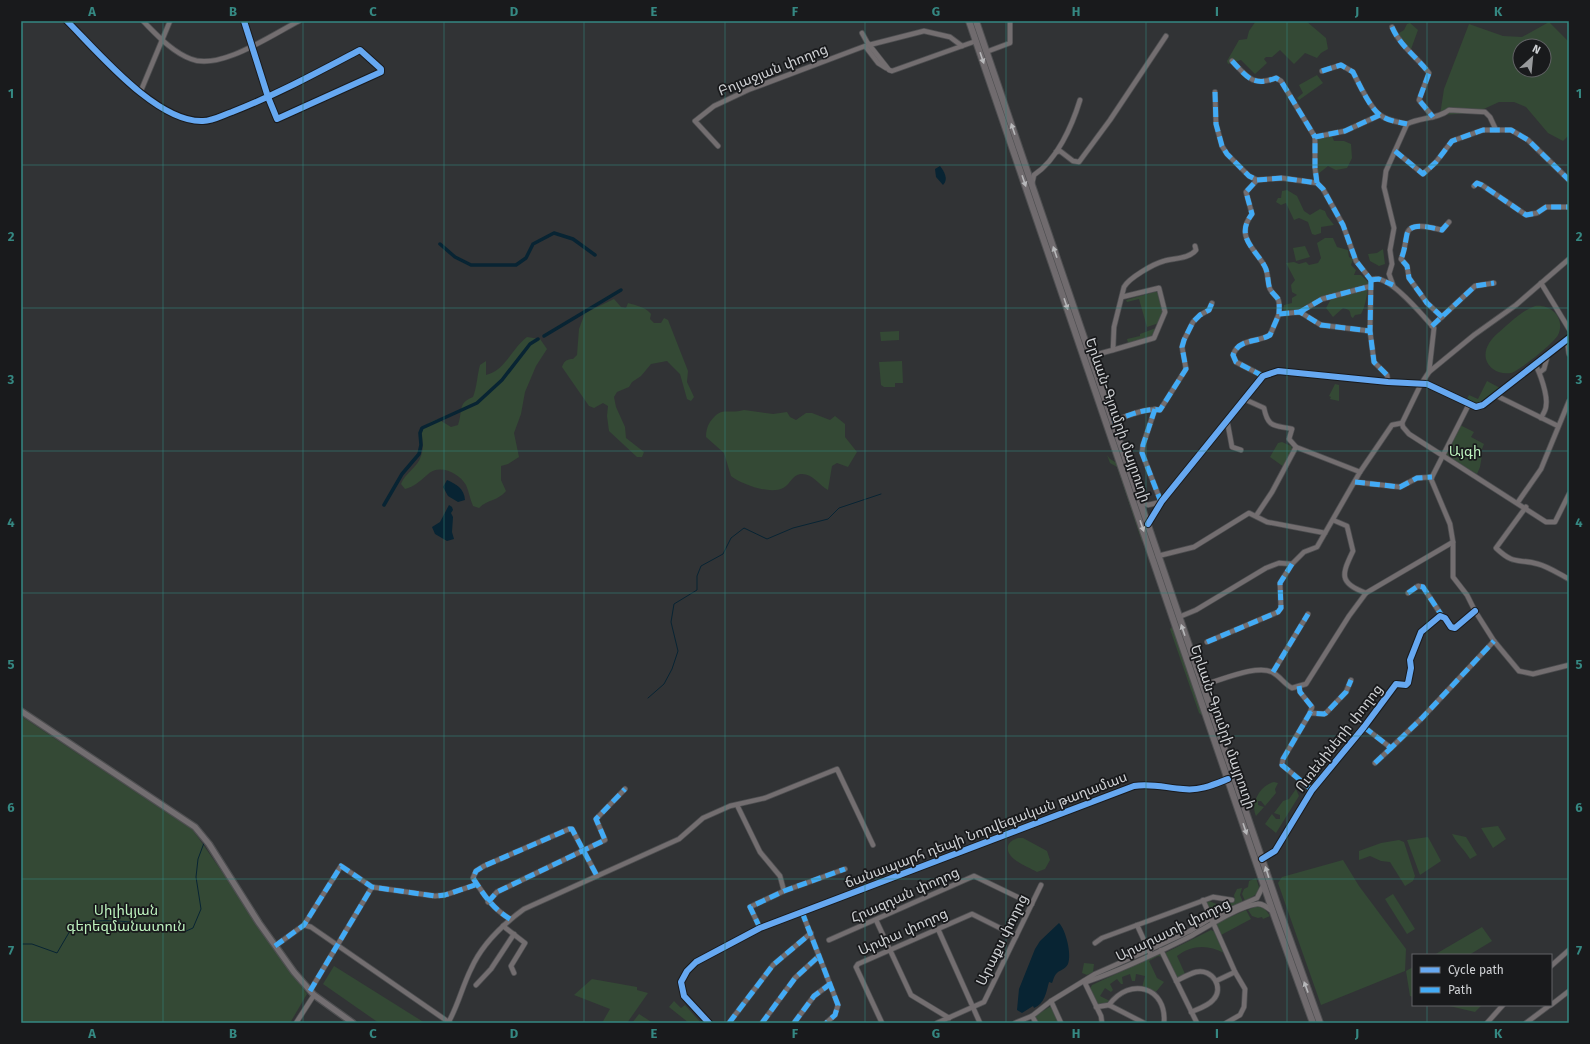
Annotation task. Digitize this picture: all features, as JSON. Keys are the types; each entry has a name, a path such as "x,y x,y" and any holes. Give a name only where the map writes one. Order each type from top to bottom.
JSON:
{"highway":[{"name":"Երևան-Գյումրի մայրուղի","path":"969,21 1148,524 1202,685 1228,779 1255,849 1262,859 1276,913"},
{"name":"Երևան-Գյումրի մայրուղի","path":"976,21 1255,849 1264,884 1276,913"},
{"path":"1276,913 1296,968 1313,1023"},
{"path":"1276,913 1296,968 1320,1023"}],"main road":[{"path":"21,711 195,827 209,844 275,946 312,993 353,1023"}],"street":[{"path":"67,21 140,93 169,111 186,119 204,122 268,97 360,50 381,69 381,72 277,119 268,97 244,21"},
{"path":"143,21 183,56 199,62 223,58 252,46 299,21"},
{"path":"140,93 170,21"},
{"path":"986,52 1010,43 1010,21"},
{"path":"1392,27 1403,46 1421,62 1429,73 1419,100 1433,117"},
{"path":"869,45 924,31 950,37 962,46"},
{"path":"862,33 886,68 892,71 976,41"},
{"path":"1056,152 1060,151 1073,161 1079,162 1110,120 1166,36"},
{"name":"Բոյաջյան փողոց","path":"718,146 695,122 714,106 748,90 865,46 878,62 886,68"},
{"path":"1232,61 1251,80 1261,82 1276,78 1281,81 1315,137 1315,168 1317,183"},
{"path":"1322,71 1340,65 1353,72 1372,106 1380,115 1392,121 1407,124 1416,120 1445,114 1450,110 1485,112 1490,116 1496,130"},
{"path":"1215,92 1216,124 1222,146 1227,154 1249,176 1257,180 1282,178 1317,183 1324,189 1343,225 1356,261 1371,280 1370,331 1374,362 1387,375 1388,382"},
{"path":"1032,186 1034,175 1041,171 1056,152 1075,117 1080,100"},
{"path":"1315,137 1345,131 1380,115"},
{"path":"1393,285 1389,274 1392,264 1390,250 1394,228 1384,187 1386,170 1407,124"},
{"path":"1395,151 1423,174 1436,162 1452,141 1483,130 1510,130 1528,140 1569,180"},
{"path":"1257,180 1246,192 1252,214 1247,221 1245,233 1250,246 1264,265 1267,272 1270,289 1279,301 1279,314 1270,335 1244,343 1233,355 1236,362 1263,376"},
{"path":"1474,186 1477,182 1526,215 1537,213 1546,207 1569,207"},
{"path":"1442,317 1427,303 1409,278 1407,266 1400,259 1405,250 1407,233 1409,229 1416,227 1442,230 1449,222"},
{"path":"1113,350 1114,327 1127,281 1162,262 1190,256 1196,250 1195,246"},
{"path":"1569,259 1429,372 1421,384 1402,423 1403,427 1409,434 1526,507 1546,522 1554,522 1569,494"},
{"path":"1371,280 1379,279 1393,285 1434,328 1429,372"},
{"path":"1541,283 1569,330"},
{"path":"1432,326 1475,286 1494,284"},
{"path":"1279,314 1300,312 1317,301 1371,286"},
{"path":"1088,356 1154,338 1165,312 1159,288 1122,297"},
{"path":"1112,421 1156,409 1160,410 1186,369 1182,347 1188,331 1200,315 1209,310 1212,303"},
{"path":"1300,312 1321,325 1370,331"},
{"path":"1148,524 1161,502 1263,376 1278,371 1388,382 1426,384 1476,407 1480,407 1568,339"},
{"path":"1568,339 1569,354"},
{"path":"1540,372 1544,369 1548,354"},
{"path":"1535,364 1540,372 1546,405 1541,418"},
{"path":"1495,395 1558,426"},
{"path":"1244,399 1264,408 1266,419 1270,423 1292,429 1289,439 1296,447 1360,472"},
{"path":"1518,502 1541,469 1569,401"},
{"path":"1469,404 1431,479 1450,524 1453,576 1467,595 1494,641 1519,671 1533,674 1569,665"},
{"path":"1156,409 1143,445 1142,453 1161,502"},
{"path":"1227,420 1232,447 1241,450"},
{"path":"1207,642 1278,612 1281,608 1280,583 1292,564 1304,552 1317,547 1360,472 1392,425 1402,423"},
{"path":"1256,516 1272,492 1296,447"},
{"path":"1355,482 1400,488 1417,478 1432,477"},
{"path":"1140,502 1148,504 1161,502"},
{"path":"1526,507 1496,548 1503,556 1516,562 1539,564 1569,579"},
{"path":"1158,556 1194,547 1250,514 1267,522 1325,532"},
{"path":"1333,520 1347,526 1353,551 1345,567 1344,576 1347,584 1352,588 1366,593"},
{"path":"1202,685 1222,680 1243,672 1264,669 1273,672 1292,688 1306,684 1348,616 1366,593 1452,542"},
{"path":"1179,617 1196,610 1266,568 1279,563 1292,564"},
{"path":"1408,593 1418,586 1423,587 1451,627 1455,628 1475,611"},
{"path":"1273,672 1308,614"},
{"name":"Ուռենիների փողոց","path":"1262,859 1275,852 1312,790 1364,727 1396,684 1406,685 1408,683 1411,668 1410,660 1421,632 1442,616"},
{"path":"1375,763 1422,718 1494,641"},
{"path":"1310,713 1326,713 1346,692 1351,680"},
{"path":"1299,686 1300,692 1312,706 1310,713 1286,754 1282,765 1312,790"},
{"path":"1364,727 1391,748"},
{"path":"304,925 311,927 449,1023 462,994 471,968 493,936 510,919 524,909 679,839 703,818 737,804 765,798 837,769 873,845"},
{"name":"ճանապարհ դեպի Նորվեգական թաղամաս","path":"709,1023 684,996 681,982 696,962 760,928 1134,786 1146,785 1194,790 1203,789 1228,779"},
{"path":"488,902 497,892 605,840 596,819 625,789"},
{"path":"737,804 760,852 780,876 784,891"},
{"path":"510,919 497,911 488,902 473,878 476,871 484,866 572,829 597,876"},
{"path":"275,946 304,925 341,866 372,887 435,896 445,896 475,885"},
{"path":"760,928 750,908 784,891 845,869"},
{"name":"Հրազդան փողոց","path":"829,940 974,876 1032,904"},
{"name":"Արարատի փողոց","path":"1015,1023 1032,1016 1051,1001 1083,982 1150,953 1190,931 1257,898 1264,884"},
{"name":"Արաքս փողոց","path":"937,1023 984,1002 1042,886"},
{"path":"296,1023 337,945 372,887"},
{"path":"1095,943 1102,938 1203,900 1213,897 1232,900"},
{"path":"1203,900 1235,972 1245,990 1244,1007 1240,1015 1226,1023"},
{"name":"Արարատի փողոց","path":"1150,953 1161,950 1192,935 1212,920 1256,904 1263,904 1276,913"},
{"path":"802,912 838,1005 838,1009 826,1023"},
{"name":"Արփա փողոց","path":"882,1023 856,967 858,964 972,914 1016,936"},
{"path":"876,920 911,995 949,1018"},
{"path":"1137,925 1150,953"},
{"path":"503,926 525,943 511,966 514,973"},
{"path":"938,929 980,1023"},
{"path":"729,1023 773,965 811,933"},
{"path":"476,985 491,970 514,934"},
{"path":"1161,950 1197,1023"},
{"path":"1552,965 1569,950"},
{"path":"762,1023 795,978 819,956"},
{"path":"1176,981 1196,972 1208,973 1216,981 1218,992 1212,1002 1191,1012"},
{"path":"1216,981 1235,972"},
{"path":"1083,982 1101,1016 1102,1023"},
{"path":"794,1023 814,996 830,984"},
{"path":"1109,1005 1120,992 1129,988 1147,991 1156,996 1162,1004 1165,1014 1164,1023"},
{"path":"1552,1004 1569,991"},
{"path":"1051,1001 1061,1023"},
{"path":"1096,1007 1109,1005 1144,1023"},
{"path":"1487,1023 1502,1006"},
{"path":"1526,1023 1550,1006"},
{"path":"1032,1016 1036,1023"}],"green space":[{"path":"971,21 974,21 1087,352 1085,353"},
{"path":"1256,21 1306,21 1326,38 1328,49 1321,53 1317,58 1305,53 1294,64 1280,50 1272,57 1266,57 1264,59 1267,63 1255,74 1241,60 1228,64 1227,61 1239,40 1247,39 1249,31"},
{"path":"1549,22 1569,42 1569,135 1563,141 1548,133 1526,107 1514,102 1499,102 1475,113 1440,115 1444,89 1469,24 1503,36 1522,37"},
{"path":"1410,23 1418,30 1410,52 1401,40 1399,33 1404,30 1407,24"},
{"path":"1317,75 1323,83 1299,100 1297,98 1303,93 1299,85"},
{"path":"1332,136 1334,141 1344,141 1351,144 1352,158 1347,168 1336,170 1328,166 1318,174 1316,162 1317,139"},
{"path":"1287,190 1297,196 1304,211 1310,215 1320,209 1325,211 1334,225 1321,227 1321,233 1315,235 1312,234 1308,222 1299,218 1294,220 1286,203 1281,205 1276,202 1278,198 1281,198 1282,191"},
{"path":"1325,238 1333,238 1337,247 1348,250 1349,257 1353,259 1351,265 1356,270 1354,275 1361,275 1369,283 1363,311 1361,314 1355,315 1353,318 1350,311 1343,308 1333,317 1326,308 1331,299 1318,300 1296,311 1283,311 1284,305 1292,303 1292,298 1297,295 1292,292 1291,285 1295,280 1286,263 1294,262 1299,264 1306,262 1309,265 1318,263 1321,258 1317,243"},
{"path":"1305,246 1310,257 1296,261 1293,248"},
{"path":"1383,249 1385,264 1379,266 1370,261 1368,254 1377,253"},
{"path":"1158,291 1163,314 1159,323 1147,327 1139,299 1127,302 1126,300"},
{"path":"614,299 621,307 626,308 628,303 646,309 651,314 650,319 654,323 661,323 664,318 668,320 688,371 687,382 694,397 691,401 687,399 680,374 667,361 651,364 641,376 632,382 629,387 617,392 614,397 616,407 625,427 626,438 644,452 642,457 637,457 609,431 607,416 608,406 603,403 594,408 589,406 562,367 566,361 573,359 577,355 579,329 585,313"},
{"path":"1535,306 1546,307 1556,313 1560,323 1558,335 1543,350 1515,371 1506,373 1493,369 1486,360 1486,350 1488,345 1498,333 1515,318"},
{"path":"1156,328 1151,337 1128,343 1127,339 1140,336 1140,334"},
{"path":"899,331 899,340 881,341 880,332"},
{"path":"527,337 540,339 547,349 536,366 525,392 521,414 514,433 519,457 508,464 501,466 501,480 506,491 500,497 482,505 479,508 473,506 466,485 463,481 454,473 443,470 432,471 414,485 405,489 401,484 421,456 423,449 422,434 425,426 438,419 451,427 458,425 461,408 468,399 473,397 480,365 486,361 486,375 493,373"},
{"path":"902,361 903,383 895,383 895,387 884,387 881,385 879,362"},
{"path":"1089,361 1211,718 1209,718 1088,362"},
{"path":"1487,381 1500,388 1478,405 1467,399 1469,395 1478,399"},
{"path":"1335,384 1339,385 1339,401 1330,399 1331,397 1329,396"},
{"path":"744,410 773,414 787,412 790,417 796,420 806,413 812,413 830,420 835,416 845,424 845,437 857,452 848,467 837,463 832,466 828,490 806,474 799,474 786,486 777,490 756,488 731,476 724,453 706,437 709,424 718,414 722,412"},
{"name":"Այգի","path":"1460,425 1474,432 1471,437 1484,444 1480,454 1482,455 1477,474 1444,456"},
{"path":"1282,442 1291,446 1293,451 1284,467 1270,457 1278,443"},
{"path":"1107,455 1110,459 1119,464 1143,537 1142,542 1117,467 1110,463"},
{"path":"1173,626 1204,714 1203,716 1199,713 1170,629"},
{"name":"Սիլիկյան գերեզմանատուն","path":"21,716 193,830 307,994 290,1023 21,1023"},
{"path":"1274,782 1278,783 1275,789 1276,793 1265,806 1261,801 1258,801 1258,805 1264,807 1256,816 1254,811 1255,801 1264,787"},
{"path":"1296,789 1299,796 1276,833 1265,824 1272,814 1276,819 1280,819 1280,815 1274,813 1283,801 1289,799"},
{"path":"1498,826 1506,839 1493,848 1481,828"},
{"path":"1452,834 1466,837 1477,855 1470,859"},
{"path":"1428,837 1441,861 1420,875 1407,840"},
{"path":"1018,838 1023,838 1047,851 1050,860 1045,869 1037,872 1013,859 1008,851 1008,846 1012,841"},
{"path":"1399,840 1404,842 1415,876 1413,881 1405,886 1390,862 1381,861 1370,856 1359,860 1359,851 1381,843"},
{"path":"1343,860 1359,886 1406,949 1405,971 1321,1005 1278,883 1282,877"},
{"path":"1256,878 1259,887 1257,894 1245,901 1242,894 1244,889 1248,887 1249,881"},
{"path":"1242,888 1240,895 1243,902 1214,914 1210,914 1206,903 1209,901 1219,905 1235,901 1234,895 1237,889"},
{"path":"1393,894 1415,929 1407,934 1385,899"},
{"path":"1258,905 1263,906 1270,916 1263,919 1262,917 1258,918 1252,916 1248,910"},
{"path":"1246,910 1251,919 1221,935 1215,924"},
{"path":"1482,927 1492,941 1471,954 1436,954"},
{"path":"1211,930 1215,932 1224,953 1206,947 1194,948 1182,952 1177,956 1185,974 1176,979 1165,953"},
{"path":"1159,954 1162,957 1158,956 1149,961 1157,978 1164,982 1155,993 1142,988 1145,976 1136,974 1135,981 1132,981 1130,974 1122,977 1123,984 1121,984 1117,979 1110,984 1113,990 1111,992 1105,988 1100,996 1110,1001 1108,1004 1097,1005 1090,989 1092,985"},
{"path":"1084,963 1094,964 1093,972 1087,975 1082,973"},
{"path":"334,966 425,1023 379,1023 323,984"},
{"path":"1412,968 1412,997 1410,996 1406,971"},
{"path":"592,979 637,987 637,990 648,993 627,1023 602,1023 610,1009 574,995"},
{"path":"674,1001 681,1008 685,1005 701,1023 689,1023 669,1007"},
{"path":"1051,1006 1059,1023 1037,1023 1035,1016"},
{"path":"1449,1006 1481,1006 1475,1012"},
{"path":"639,1014 653,1023 632,1023"}],"water":[{"path":"940,166 946,178 943,185 936,177 935,169"},
{"path":"447,480 461,489 465,500 458,502 448,496 443,487"},
{"path":"449,505 453,510 451,513 453,517 452,532 454,539 447,541 435,534 432,527 440,522"},
{"path":"1059,923 1062,926 1068,943 1068,964 1056,974 1052,983 1049,982 1041,1003 1038,1006 1034,1008 1033,1006 1022,1013 1017,1010 1019,989 1035,949 1040,941"}],"waterway":[{"path":"440,244 455,257 471,265 516,265 526,258 533,244 554,233 573,239 595,255"},
{"path":"544,336 621,290"},
{"path":"384,505 402,474 419,454 421,445 420,433 422,428 477,403 502,380 530,344 538,339"},
{"path":"648,698 664,684 672,669 678,651 671,622 674,604 697,590 697,576 701,566 723,554 731,538 744,528 767,539 793,528 828,519 839,508 881,494"},
{"path":"21,944 32,944 57,953 74,924 88,922 130,922 184,932 193,928 201,909 196,877 198,859 204,843"}],"marked path":[{"path":"1392,27 1399,40 1429,73 1419,100 1433,117"},
{"path":"1232,61 1246,76 1251,79 1256,81 1268,81 1276,78 1281,81 1315,137"},
{"path":"1322,71 1341,65 1353,72 1376,112 1386,119 1407,124"},
{"path":"1215,92 1216,124 1222,146 1227,154 1249,176 1257,180"},
{"path":"1317,183 1315,168 1315,137 1345,131 1380,115"},
{"path":"1395,151 1423,174 1436,162 1452,141 1483,130 1511,130 1528,140 1569,180"},
{"path":"1279,314 1279,301 1270,289 1266,268 1251,247 1246,235 1245,229 1252,214 1246,192 1257,180 1282,178 1317,183"},
{"path":"1317,183 1323,189 1343,225 1356,261 1371,280"},
{"path":"1474,186 1477,183 1482,185 1526,215 1537,213 1546,207 1569,207"},
{"path":"1442,317 1427,303 1409,278 1407,266 1401,259 1409,230 1417,226 1442,230 1449,222"},
{"path":"1371,280 1379,279 1393,285"},
{"path":"1371,280 1370,331 1374,362 1387,375 1388,382"},
{"path":"1432,326 1475,286 1494,283"},
{"path":"1300,312 1322,299 1371,286"},
{"path":"1112,421 1142,411 1154,409 1160,410 1186,369 1182,347 1184,340 1193,322 1200,315 1209,310 1212,303"},
{"path":"1263,376 1236,362 1233,355 1239,346 1244,343 1270,335 1279,314 1300,312 1321,325 1370,331"},
{"path":"1155,409 1143,445 1142,453 1161,502"},
{"path":"1355,482 1400,487 1417,478 1432,477"},
{"path":"1207,642 1278,612 1281,608 1280,583 1292,564"},
{"path":"1408,593 1418,586 1423,587 1442,616"},
{"path":"1273,672 1308,614"},
{"path":"1364,727 1391,748 1422,718 1494,641"},
{"path":"1312,790 1282,765 1283,759 1310,713 1326,713 1346,692 1351,680"},
{"path":"1299,686 1300,692 1312,707 1310,713"},
{"path":"1375,763 1391,748"},
{"path":"488,902 497,892 605,840 596,819 625,789"},
{"path":"510,919 493,906 473,878 476,871 484,866 572,829 597,876"},
{"path":"275,946 304,925 341,866 372,887 435,896 445,895 475,885"},
{"path":"760,928 750,907 784,891 845,869"},
{"path":"310,991 372,887"},
{"path":"802,912 838,1005 835,1015 826,1023"},
{"path":"729,1023 773,965 811,933"},
{"path":"762,1023 795,978 819,956"},
{"path":"794,1023 814,996 830,984"}],"cycle path":[{"path":"67,21 129,83 167,111 185,119 203,121 218,118 248,105 265,98 281,91 360,50 381,69 381,72 277,119 268,97 244,21"},
{"path":"1148,524 1162,501 1263,376 1278,371 1388,382 1427,384 1476,407 1483,405 1569,338"},
{"path":"1262,859 1275,851 1312,790 1364,727 1396,684 1406,685 1408,683 1411,668 1410,660 1421,632 1440,616 1445,618 1451,627 1455,628 1475,611"},
{"path":"709,1023 684,996 681,982 687,971 696,962 760,928 1134,786 1153,785 1195,789 1206,787 1228,779"}]}
